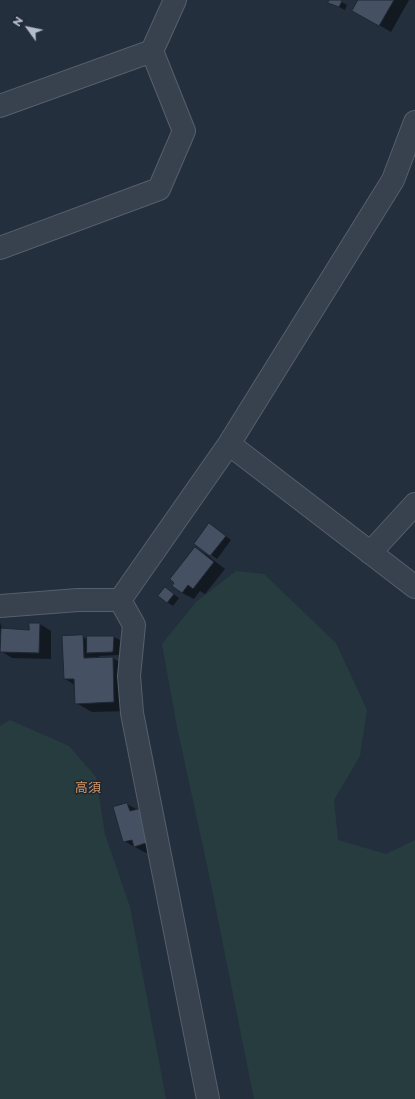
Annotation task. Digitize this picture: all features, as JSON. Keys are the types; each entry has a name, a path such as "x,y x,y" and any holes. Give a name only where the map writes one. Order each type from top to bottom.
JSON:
{"street":[{"path":"0,106 152,50 175,0"},
{"path":"0,248 159,189 184,131 152,50"},
{"path":"120,600 229,444 393,180 415,122"},
{"path":"229,444 415,587"},
{"path":"370,553 415,504"},
{"path":"0,606 78,600 120,600"},
{"path":"120,600 134,625 129,676 132,713 208,1099"}],"green space":[{"path":"236,571 264,574 336,643 367,710 360,756 334,800 338,840 386,854 415,840 415,1099 254,1099 210,879 177,727 162,644 196,602"},
{"path":"10,720 69,746 96,777 105,834 130,907 166,1099 0,1099 0,726"}],"building":[{"path":"329,0 342,1 339,7 328,3"},
{"path":"358,0 394,0 379,26 352,11"},
{"path":"209,523 226,536 210,556 194,544"},
{"path":"195,547 214,562 193,589 188,585 182,593 172,586 174,583 170,579"},
{"path":"165,587 174,594 167,603 158,596"},
{"path":"29,623 40,623 39,653 0,652 1,628 29,630"},
{"path":"83,635 84,658 113,657 114,702 75,704 74,679 64,679 62,636"},
{"path":"87,636 114,636 113,652 87,653"},
{"path":"127,803 130,811 142,808 152,841 134,847 132,840 123,842 113,807"}],"district":[{"name":"高須","path":"88,788"}]}
